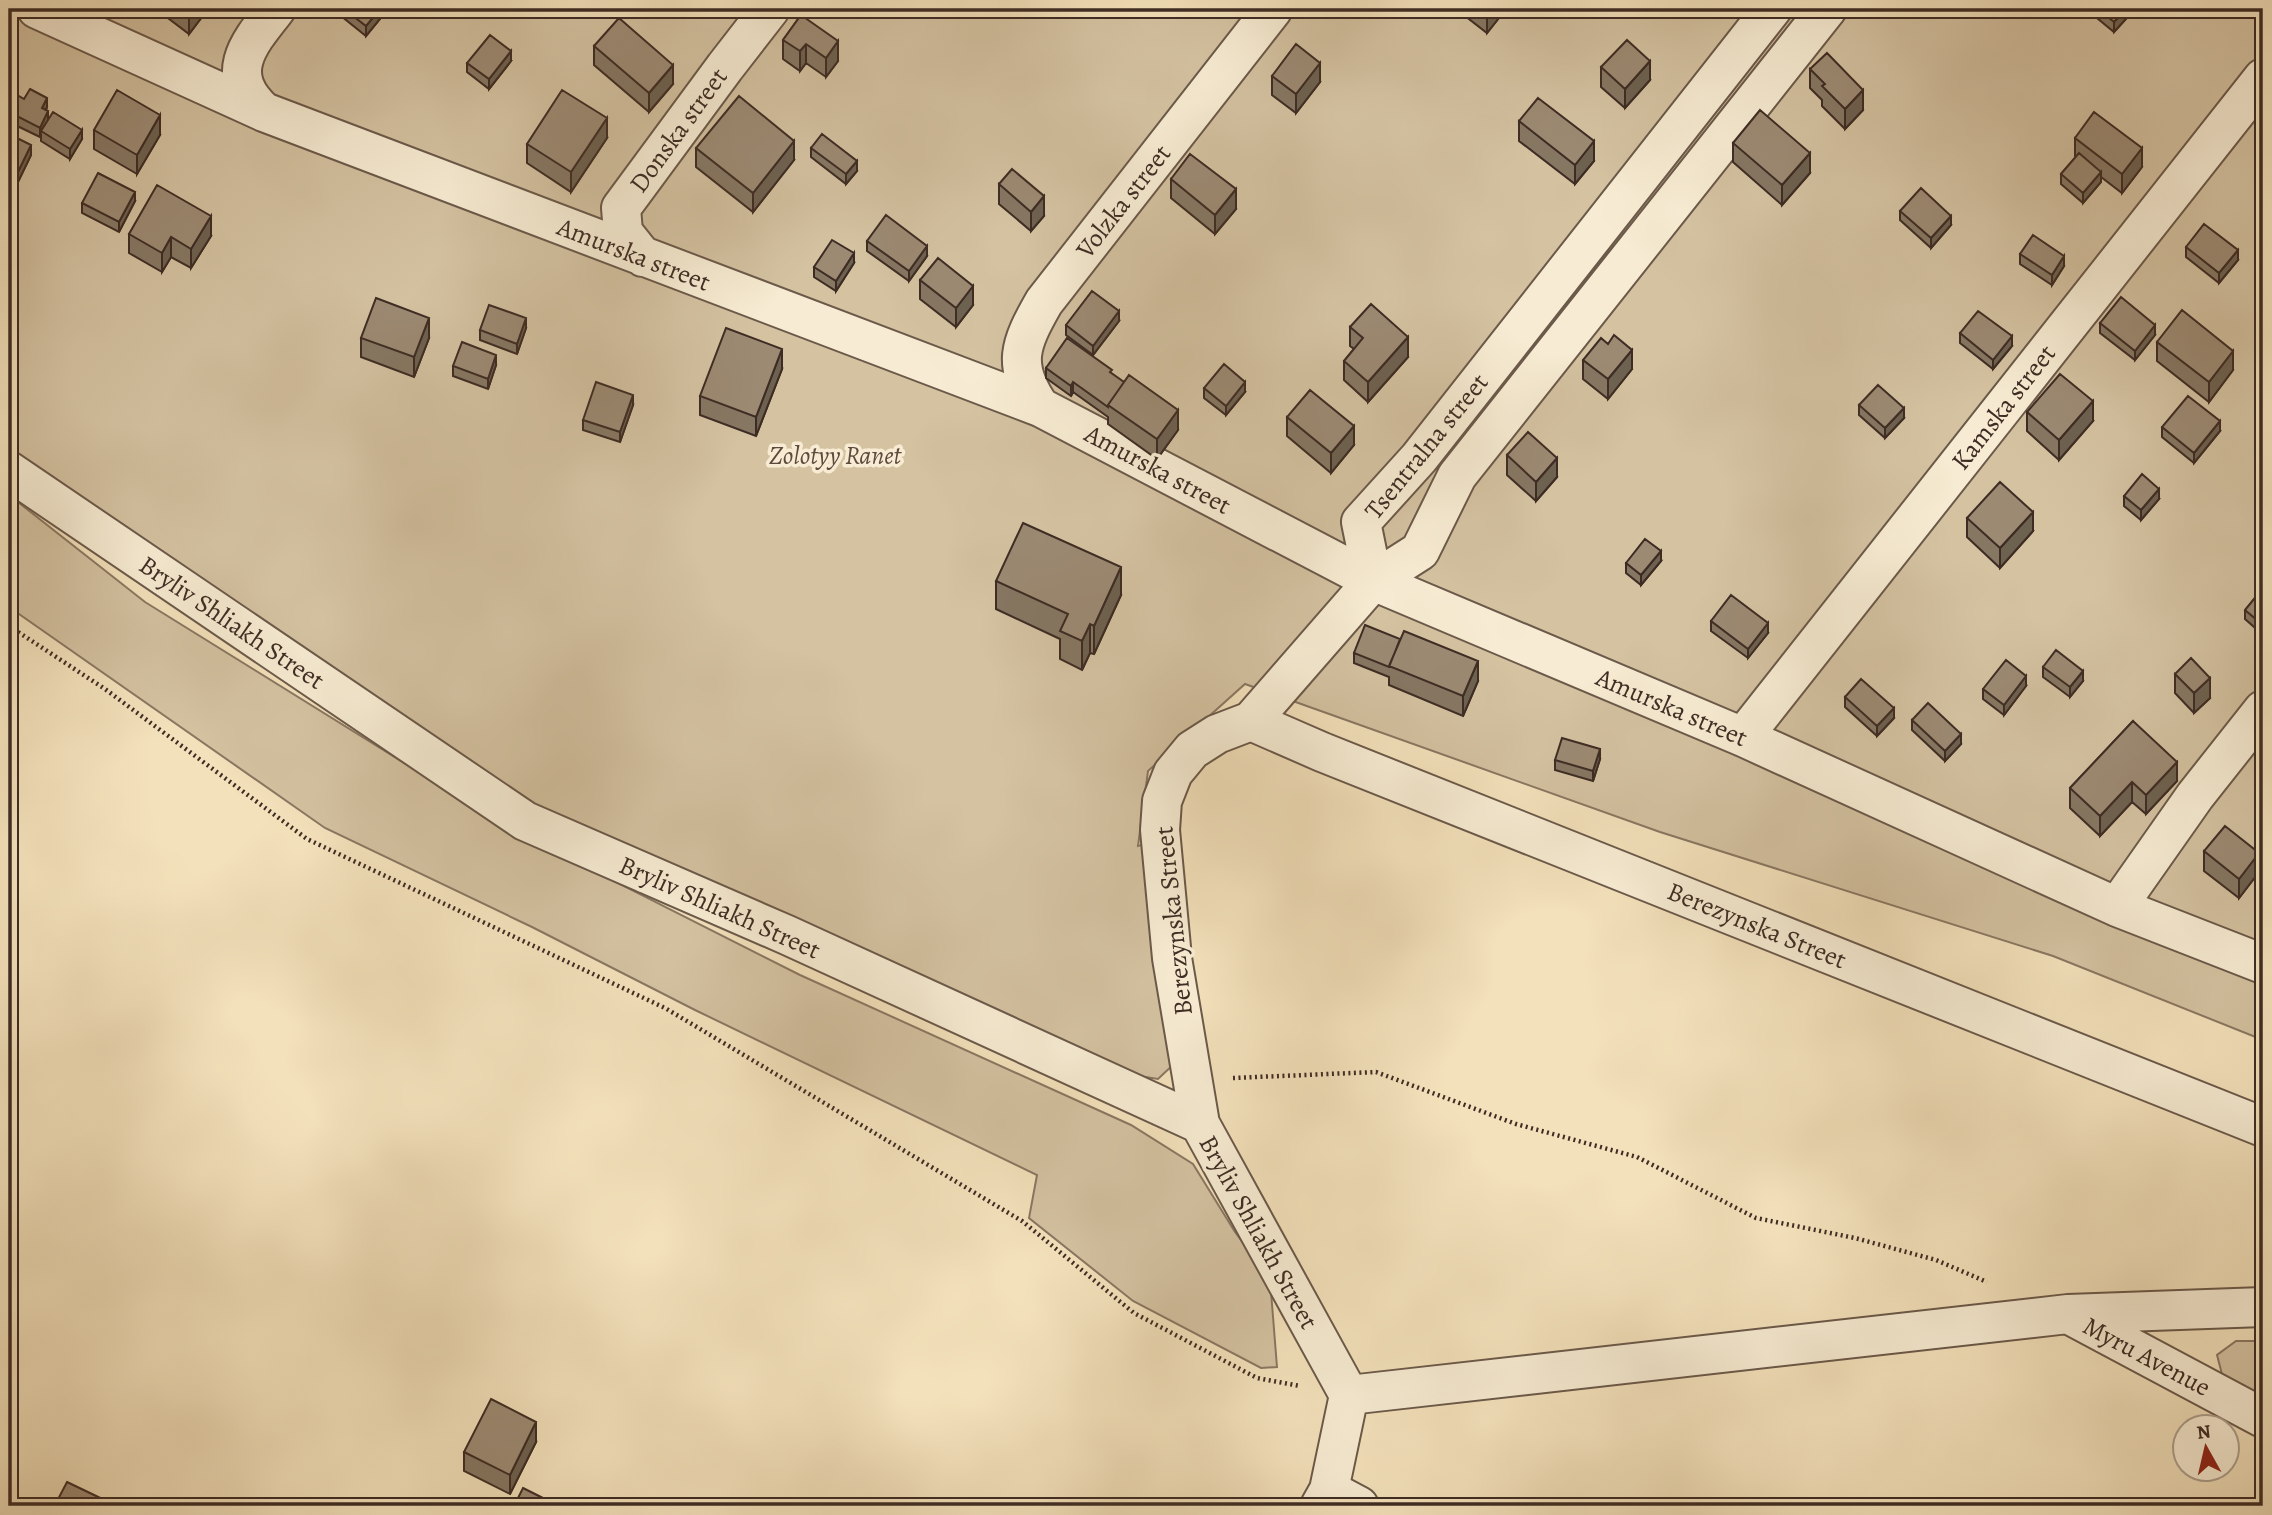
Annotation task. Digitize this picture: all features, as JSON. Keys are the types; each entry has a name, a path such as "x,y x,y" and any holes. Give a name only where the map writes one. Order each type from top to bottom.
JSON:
{"street":[{"name":"Amurska street","path":"37,9 264,112 1040,407 1373,581 1743,737 2117,907 2263,964"},
{"path":"264,112 252,101 244,86 241,69 248,45 276,9"},
{"name":"Donska street","path":"643,257 623,232 621,208 724,67 771,9"},
{"name":"Volzka street","path":"1040,407 1026,386 1021,359 1028,330 1044,302 1273,9"},
{"name":"Tsentralna street","path":"1772,9 1419,458 1361,522 1373,581 1420,551 1457,477 1827,9"},
{"name":"Kamska street","path":"1743,737 2263,78"},
{"name":"Bryliv Shliakh Street","path":"9,471 525,821 787,935 1200,1124 1349,1395"},
{"name":"Berezynska Street","path":"1200,1124 1172,958 1160,830 1162,801 1173,773 1192,750 1217,734 1251,721 1373,581"},
{"path":"2117,907 2194,796 2263,710"},
{"name":"Berezynska Street","path":"1251,721 1335,757 2263,1127"},
{"path":"1336,1501 1349,1395 2068,1314 2263,1307"},
{"name":"Myru Avenue","path":"2068,1314 2263,1418"}],"path":[{"path":"9,626 105,690 307,839 665,1008 1022,1221 1134,1312 1257,1378 1349,1395"},
{"path":"1193,1081 1376,1072 1516,1124 1637,1157 1756,1218 1855,1238 1936,1260 1997,1286"}],"green space":[{"name":"Zolotyy Ranet","path":"9,9 2263,9 2263,1040 2053,956 1660,832 1245,684 1148,771 1138,846 1154,842 1176,1062 1158,1079 1120,1073 525,805 9,455"},
{"path":"9,495 145,602 509,828 800,975 1131,1125 1193,1164 1235,1232 1270,1279 1277,1367 1261,1368 1133,1301 1029,1218 1037,1175 325,828 9,607"},
{"path":"2236,1341 2263,1341 2263,1400 2223,1378 2217,1355"}],"building":[{"path":"344,9 380,9 366,26"},
{"path":"2098,9 2126,9 2114,22"},
{"path":"801,15 838,41 826,58 806,44 800,51 783,40"},
{"path":"619,18 673,65 649,93 594,46"},
{"path":"490,35 511,51 489,79 467,63"},
{"path":"1627,40 1650,61 1625,89 1601,67"},
{"path":"1296,44 1320,63 1296,94 1272,76"},
{"path":"1827,53 1863,90 1845,109 1822,86 1825,84 1810,69"},
{"path":"30,89 47,98 42,108 48,111 40,128 9,112 17,95 24,99"},
{"path":"117,90 160,115 137,155 94,130"},
{"path":"562,90 607,118 571,172 527,144"},
{"path":"739,96 794,141 753,193 696,148"},
{"path":"1538,98 1594,141 1575,165 1519,121"},
{"path":"1760,110 1810,153 1782,185 1733,143"},
{"path":"53,112 82,130 70,149 41,131"},
{"path":"2094,112 2142,148 2122,174 2075,138"},
{"path":"9,134 31,145 17,174 9,170"},
{"path":"822,134 857,161 846,174 811,148"},
{"path":"2079,153 2101,172 2083,193 2061,174"},
{"path":"1190,154 1236,189 1215,215 1171,179"},
{"path":"1012,169 1044,196 1031,212 999,184"},
{"path":"98,173 135,192 119,222 82,203"},
{"path":"157,185 211,216 191,249 171,237 162,253 129,234"},
{"path":"1921,188 1951,216 1931,238 1900,211"},
{"path":"886,215 927,246 909,271 867,241"},
{"path":"2204,224 2238,250 2219,273 2186,247"},
{"path":"2033,235 2064,256 2052,275 2020,254"},
{"path":"832,240 854,253 836,281 814,267"},
{"path":"938,258 973,286 956,308 920,280"},
{"path":"1092,291 1119,311 1093,346 1066,325"},
{"path":"2121,297 2155,325 2135,351 2100,323"},
{"path":"376,298 429,318 414,357 361,338"},
{"path":"1371,304 1408,337 1368,382 1344,361 1363,338 1350,327"},
{"path":"489,305 526,318 517,344 480,330"},
{"path":"2182,310 2233,351 2209,382 2157,342"},
{"path":"1978,311 2012,336 1993,360 1960,333"},
{"path":"726,328 782,349 756,417 700,396"},
{"path":"1614,335 1632,350 1608,379 1583,360 1601,338 1608,344"},
{"path":"1067,338 1112,370 1110,372 1124,382 1108,407 1073,382 1071,386 1046,368"},
{"path":"462,342 496,355 488,379 453,366"},
{"path":"1224,364 1245,382 1226,406 1204,388"},
{"path":"2060,374 2093,401 2059,440 2027,412"},
{"path":"1129,375 1178,410 1157,439 1108,405"},
{"path":"596,382 633,395 620,432 583,420"},
{"path":"1878,385 1904,408 1885,428 1859,405"},
{"path":"1310,390 1354,426 1331,453 1287,417"},
{"path":"2188,396 2220,421 2194,453 2162,427"},
{"path":"1528,432 1557,458 1536,482 1507,455"},
{"path":"2142,474 2159,489 2141,510 2124,496"},
{"path":"2000,482 2033,512 2000,548 1967,518"},
{"path":"1023,523 1121,567 1094,626 1090,624 1082,641 1060,631 1068,614 996,581"},
{"path":"1645,539 1661,551 1641,575 1626,563"},
{"path":"2263,588 2263,625 2245,610"},
{"path":"1731,595 1768,623 1748,649 1711,621"},
{"path":"1365,625 1400,639 1389,667 1354,653"},
{"path":"1404,631 1478,661 1463,696 1389,666"},
{"path":"2056,650 2083,671 2070,687 2043,667"},
{"path":"2191,658 2210,678 2194,693 2175,674"},
{"path":"2006,660 2026,676 2004,705 1983,689"},
{"path":"1861,679 1894,708 1877,726 1845,697"},
{"path":"1928,703 1961,734 1945,751 1912,720"},
{"path":"2133,721 2177,762 2146,795 2132,782 2100,816 2070,788"},
{"path":"1562,738 1600,749 1593,771 1555,760"},
{"path":"2225,826 2259,853 2239,879 2204,851"},
{"path":"491,1399 536,1422 510,1475 464,1452"},
{"path":"67,1482 117,1506 55,1505"},
{"path":"523,1488 547,1500 544,1506 514,1506"}]}
